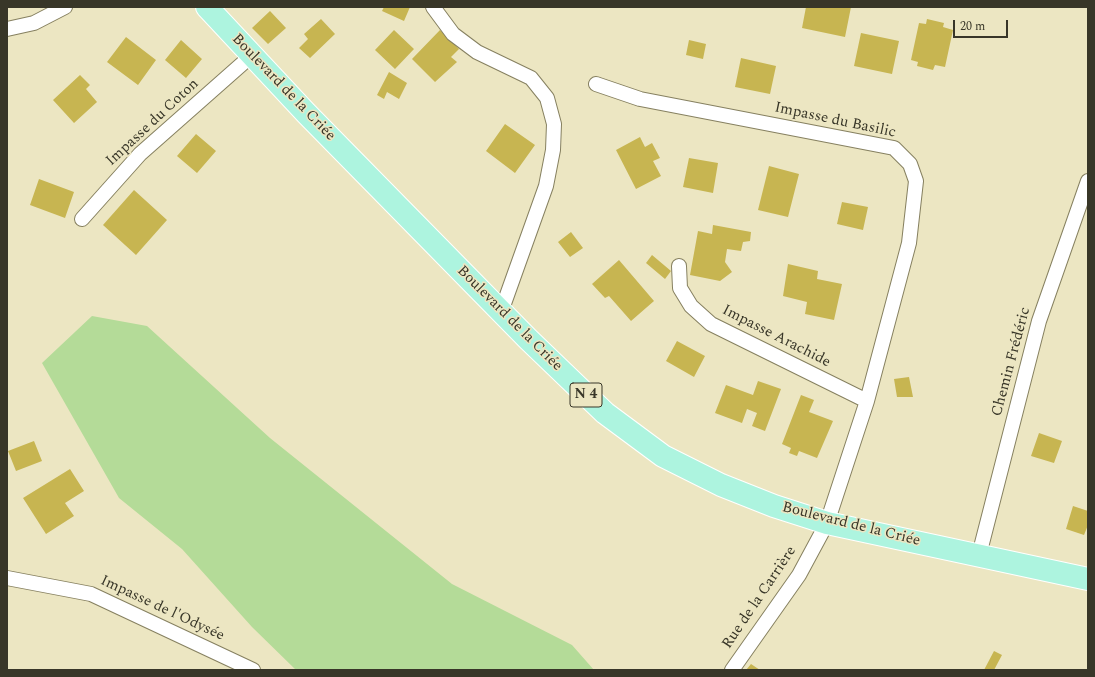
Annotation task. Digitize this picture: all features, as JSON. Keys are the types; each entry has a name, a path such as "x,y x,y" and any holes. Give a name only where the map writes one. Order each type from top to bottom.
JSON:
{"main road":[{"name":"Boulevard de la Criée","path":"207,7 251,56 501,312 605,413 663,456 721,485 774,506 827,523 1088,579"}],"street":[{"path":"7,30 34,23 65,7"},
{"path":"433,7 453,34 459,39 477,52 531,78 547,98 554,124 553,150 546,186 501,312"},
{"name":"Impasse du Coton","path":"82,218 140,154 251,56"},
{"name":"Impasse du Basilic","path":"596,84 640,99 894,148 910,164 916,181 909,243 867,401 827,523"},
{"name":"Chemin Frédéric","path":"979,555 1040,321 1088,181"},
{"name":"Impasse Arachide","path":"679,266 680,288 691,306 711,324 867,401"},
{"name":"Rue de la Carrière","path":"732,670 799,576 827,523"},
{"name":"Impasse de l'Odysée","path":"7,578 91,594 253,670"}],"green space":[{"path":"92,316 147,326 270,438 452,584 572,645 594,670 296,670 252,627 182,549 119,498 42,363"}],"building":[{"path":"384,7 410,7 404,21 382,11"},
{"path":"806,7 851,7 845,37 802,28"},
{"path":"270,11 286,28 268,44 252,28"},
{"path":"321,19 335,34 310,58 299,48 308,39 304,34"},
{"path":"927,19 944,23 943,27 953,30 945,67 935,65 933,70 917,66 918,62 911,60 919,23 926,24"},
{"path":"394,30 414,49 395,69 375,50"},
{"path":"440,30 459,49 451,57 457,62 435,82 412,59"},
{"path":"861,33 899,41 892,74 854,66"},
{"path":"126,37 156,60 138,85 107,62"},
{"path":"181,40 202,59 186,78 165,60"},
{"path":"689,40 706,44 703,59 686,55"},
{"path":"741,58 776,66 770,94 735,87"},
{"path":"389,72 407,83 399,99 387,92 384,99 377,95"},
{"path":"80,75 90,85 86,89 97,102 74,123 53,100"},
{"path":"505,124 535,145 515,173 486,151"},
{"path":"196,134 216,151 197,173 177,156"},
{"path":"640,137 645,147 652,143 660,158 653,161 661,176 636,189 616,150"},
{"path":"689,158 718,163 713,193 683,187"},
{"path":"769,166 799,174 788,217 758,210"},
{"path":"39,179 74,192 65,218 30,205"},
{"path":"134,190 167,220 136,255 103,225"},
{"path":"842,202 868,207 863,230 837,224"},
{"path":"713,225 751,232 750,241 743,242 741,251 727,249 725,262 732,272 720,281 690,275 698,231 712,234"},
{"path":"571,232 583,248 570,257 558,242"},
{"path":"652,255 671,271 665,279 646,263"},
{"path":"619,260 654,301 631,321 609,296 605,298 592,284"},
{"path":"788,264 818,271 817,279 842,284 834,320 805,314 807,302 783,296"},
{"path":"677,341 705,356 694,377 666,361"},
{"path":"909,377 913,397 897,397 894,379"},
{"path":"758,381 781,389 765,431 752,426 757,413 747,409 742,423 715,413 726,385 753,395"},
{"path":"801,395 814,400 809,412 833,421 817,458 799,451 797,456 789,453 791,448 782,444"},
{"path":"1039,433 1062,441 1054,463 1031,456"},
{"path":"34,441 42,461 16,471 8,451"},
{"path":"70,469 84,491 65,503 74,516 46,534 23,498"},
{"path":"1073,506 1088,511 1088,525 1084,535 1066,529"},
{"path":"994,651 1002,655 994,670 984,670"},
{"path":"751,664 760,670 746,670"}]}
